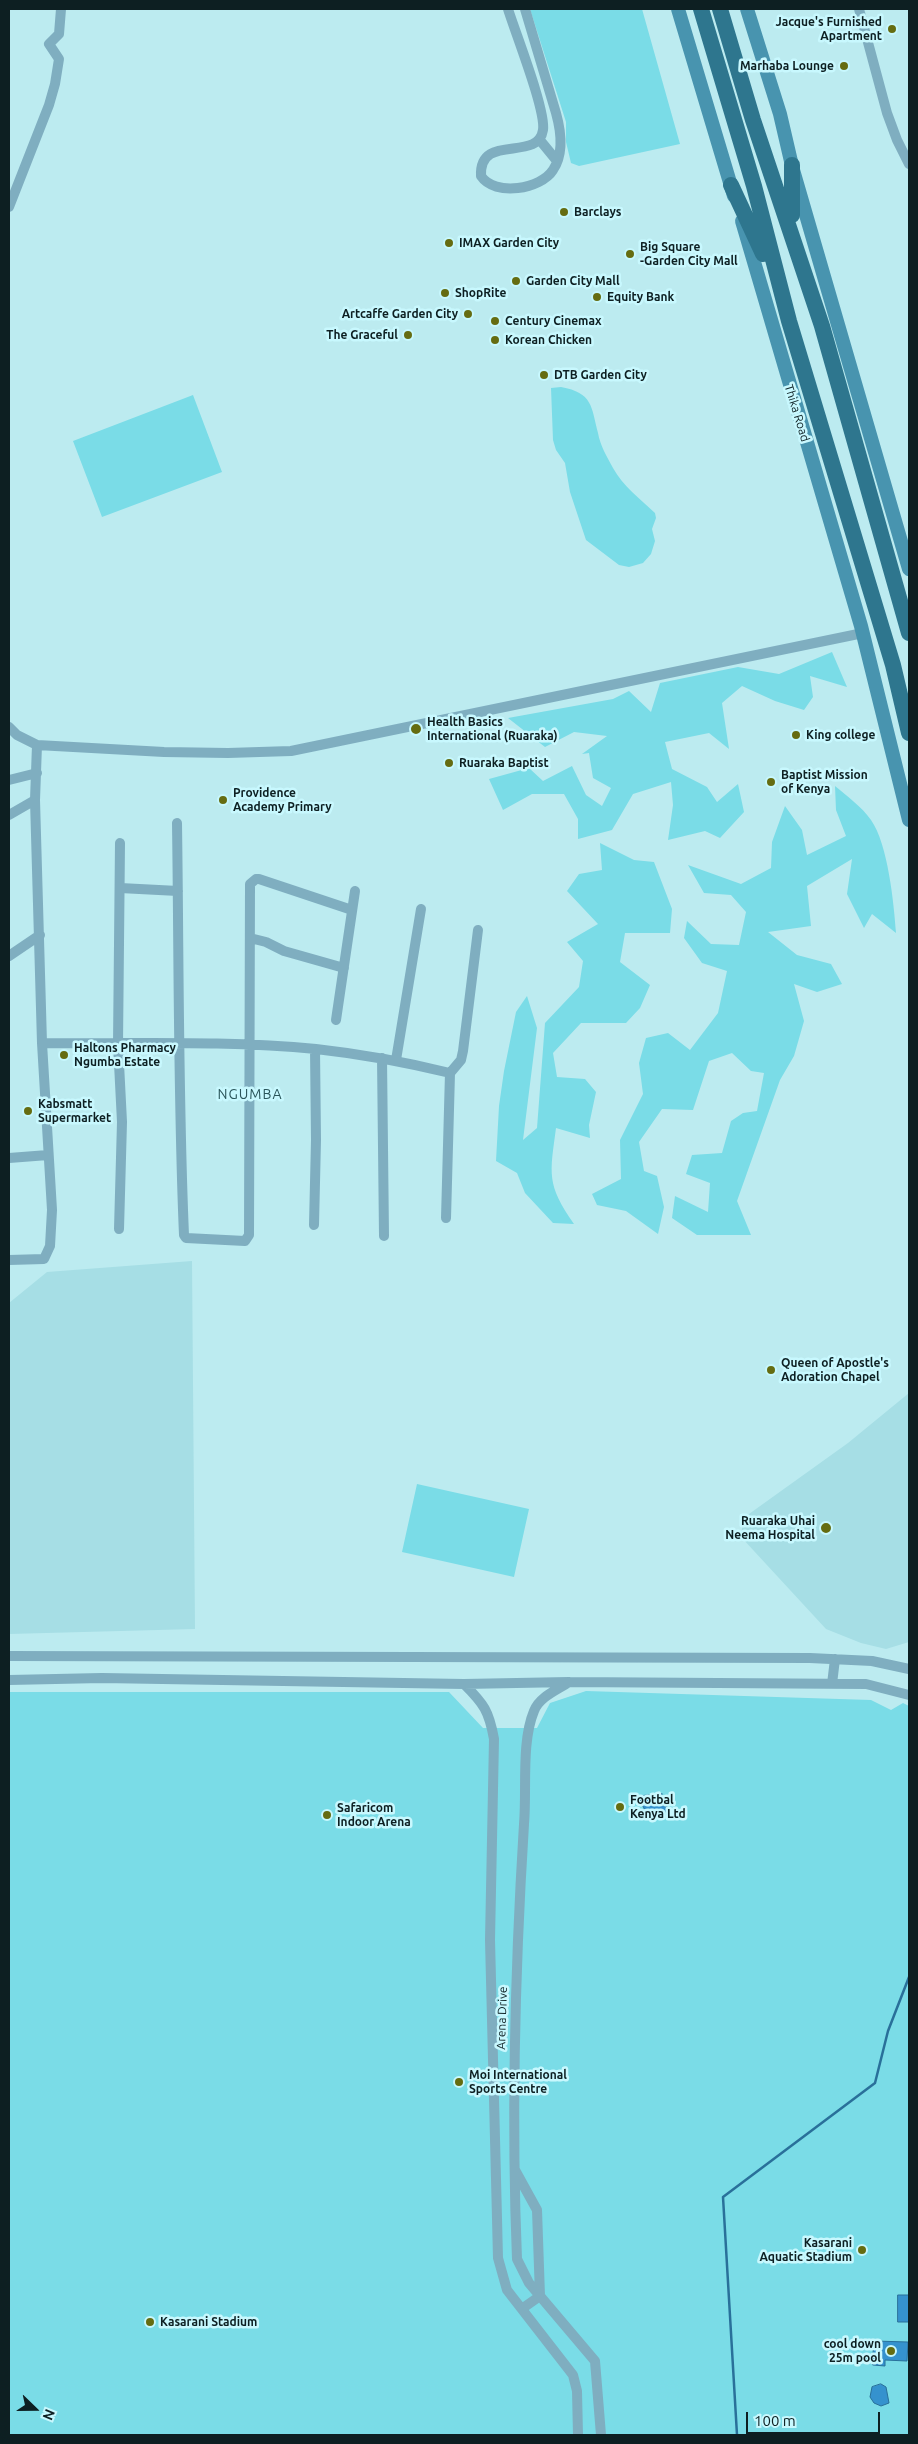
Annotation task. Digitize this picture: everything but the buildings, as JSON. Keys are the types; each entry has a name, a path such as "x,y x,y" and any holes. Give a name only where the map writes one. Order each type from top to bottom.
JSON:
{"highway":[{"name":"Thika Road","path":"701,9 754,186 789,321 872,593 909,733"},
{"path":"720,9 753,120 822,326 909,633"},
{"path":"792,165 790,193 794,243"},
{"path":"731,185 753,230 789,321"}],"main road":[{"name":"Thika Road","path":"678,9 863,632 909,820"},
{"path":"747,9 775,98 792,165 909,568"}],"street":[{"path":"9,207 55,84 59,60 49,44 59,34 61,9"},
{"path":"508,9 541,112 543,131 534,144 496,151 486,158 481,170 485,182 500,189 510,190 535,183 549,175 557,161 560,148 560,127 525,9"},
{"path":"859,9 887,113 896,140 909,164"},
{"path":"520,45 535,39"},
{"path":"539,139 557,161"},
{"path":"9,727 17,735 37,745 173,752 291,751 863,632"},
{"path":"9,1260 44,1259 48,1254 52,1210 42,1043 35,800 37,745"},
{"path":"9,780 36,773"},
{"path":"9,815 35,800"},
{"path":"177,823 181,1045 180,1142 184,1235 186,1238 245,1241 249,1235 250,884 256,879 352,910"},
{"path":"119,1229 122,1122 118,1044 120,843"},
{"path":"120,888 178,891"},
{"path":"336,1020 355,891"},
{"path":"396,1060 420,910"},
{"path":"446,1218 450,1073 461,1060 463,1051 478,930"},
{"path":"9,956 40,935"},
{"path":"250,938 266,942 284,951 344,968"},
{"path":"42,1043 249,1045 315,1049 396,1060 450,1073"},
{"path":"314,1225 316,1140 315,1049"},
{"path":"382,1058 384,1236"},
{"path":"9,1158 48,1156"},
{"path":"9,1656 835,1659 872,1661 909,1669"},
{"path":"832,1684 835,1659"},
{"path":"9,1680 102,1678 464,1684 569,1682 866,1684 909,1695"},
{"name":"Arena Drive","path":"569,1682 544,1698 534,1710 527,1739 526,1797 517,1921 513,2058 517,2259 529,2283 596,2361 601,2435"},
{"name":"Arena Drive","path":"464,1684 482,1702 489,1713 494,1739 490,1940 496,2211 500,2270 507,2290 523,2308 573,2375 577,2391 578,2435"},
{"path":"515,2169 537,2210 540,2296 523,2308"}],"shaded area":[{"path":"530,9 642,9 680,144 579,166 571,163 566,142 566,122"},
{"path":"561,387 579,393 589,402 600,442 617,475 655,513 656,518 652,529 655,541 651,554 643,563 629,567 619,565 586,540 570,492 565,463 556,450 553,440 551,388"},
{"path":"193,395 222,472 102,517 73,441"},
{"path":"832,652 847,687 810,676 813,697 804,710 775,701 742,686 722,703 729,749 709,733 665,742 672,769 707,787 717,802 738,784 744,812 720,838 705,831 668,840 673,805 671,782 633,794 612,830 578,839 578,819 564,794 532,794 503,810 489,779 529,768 543,781 572,766 586,795 602,806 611,788 593,778 589,753 582,754 607,736 574,732 545,747 508,718 613,699 629,691 651,712 660,683 738,667 779,674"},
{"path":"835,786 863,811 877,831 889,875 896,933 872,914 864,928 847,894 852,859 807,886 811,926 768,932 797,955 831,964 842,984 817,992 794,984 804,1021 794,1056 780,1080 737,1201 751,1235 697,1235 672,1218 675,1196 708,1212 710,1183 686,1174 692,1155 722,1153 731,1121 743,1113 757,1111 764,1073 751,1071 732,1053 709,1061 693,1110 662,1109 639,1142 644,1171 657,1176 664,1207 658,1234 626,1211 597,1205 592,1194 621,1179 620,1140 643,1094 639,1063 646,1038 668,1033 690,1050 718,1013 727,971 702,963 684,938 687,921 711,944 739,945 746,912 731,895 704,893 688,865 741,884 771,868 772,842 785,806 802,830 807,855 846,836 836,810"},
{"path":"600,843 634,860 654,862 672,909 670,933 625,933 620,962 650,985 640,1008 626,1023 581,1023 553,1053 557,1077 585,1079 596,1092 589,1125 590,1138 556,1128 552,1157 552,1178 559,1199 574,1224 553,1223 525,1193 517,1173 496,1161 499,1106 516,1012 527,996 537,1028 523,1140 537,1128 545,1023 579,987 583,961 567,942 598,924 567,891 579,874 602,870"},
{"path":"192,1261 195,1629 9,1634 9,1303 47,1272"},
{"name":"Ruaraka Uhai Neema Hospital","path":"909,1393 909,1642 886,1649 861,1643 826,1629 742,1538 742,1519 848,1443"},
{"path":"417,1484 529,1509 514,1577 402,1552"},
{"name":"Moi International Sports Centre","path":"586,1691 871,1700 891,1710 903,1703 909,1706 909,2435 9,2435 9,1692 449,1692 483,1728 537,1728 550,1703"},
{"path":"662,1794 659,1804 668,1807 663,1816 645,1815 644,1808 640,1802 642,1796"},
{"path":"898,2295 909,2295 909,2322 898,2322"},
{"name":"cool down 25m pool","path":"874,2341 908,2342 907,2361 885,2360 885,2366 873,2365"},
{"path":"881,2384 886,2387 889,2403 881,2406 874,2403 870,2397 872,2387"}],"waterway":[{"path":"737,2435 723,2197 875,2083 888,2031 909,1977"}],"place":[{"name":"Jacque's Furnished Apartment","path":"892,29"},
{"name":"Marhaba Lounge","path":"844,66"},
{"name":"Barclays","path":"564,212"},
{"name":"IMAX Garden City","path":"449,243"},
{"name":"Big Square -Garden City Mall","path":"630,254"},
{"name":"Garden City Mall","path":"516,281"},
{"name":"ShopRite","path":"445,293"},
{"name":"Equity Bank","path":"597,297"},
{"name":"Artcaffe Garden City","path":"468,314"},
{"name":"Century Cinemax","path":"495,321"},
{"name":"The Graceful","path":"408,335"},
{"name":"Korean Chicken","path":"495,340"},
{"name":"DTB Garden City","path":"544,375"},
{"name":"Health Basics International (Ruaraka)","path":"416,729"},
{"name":"King college","path":"796,735"},
{"name":"Ruaraka Baptist","path":"449,763"},
{"name":"Baptist Mission of Kenya","path":"771,782"},
{"name":"Providence Academy Primary","path":"223,800"},
{"name":"Haltons Pharmacy Ngumba Estate","path":"64,1055"},
{"name":"Kabsmatt Supermarket","path":"28,1111"},
{"name":"Queen of Apostle's Adoration Chapel","path":"771,1370"},
{"name":"Ruaraka Uhai Neema Hospital","path":"826,1528"},
{"name":"Footbal Kenya Ltd","path":"620,1807"},
{"name":"Safaricom Indoor Arena","path":"327,1815"},
{"name":"Moi International Sports Centre","path":"459,2082"},
{"name":"Kasarani Aquatic Stadium","path":"862,2250"},
{"name":"Kasarani Stadium","path":"150,2322"},
{"name":"cool down 25m pool","path":"891,2351"}],"district":[{"name":"NGUMBA","path":"250,1094"}]}
